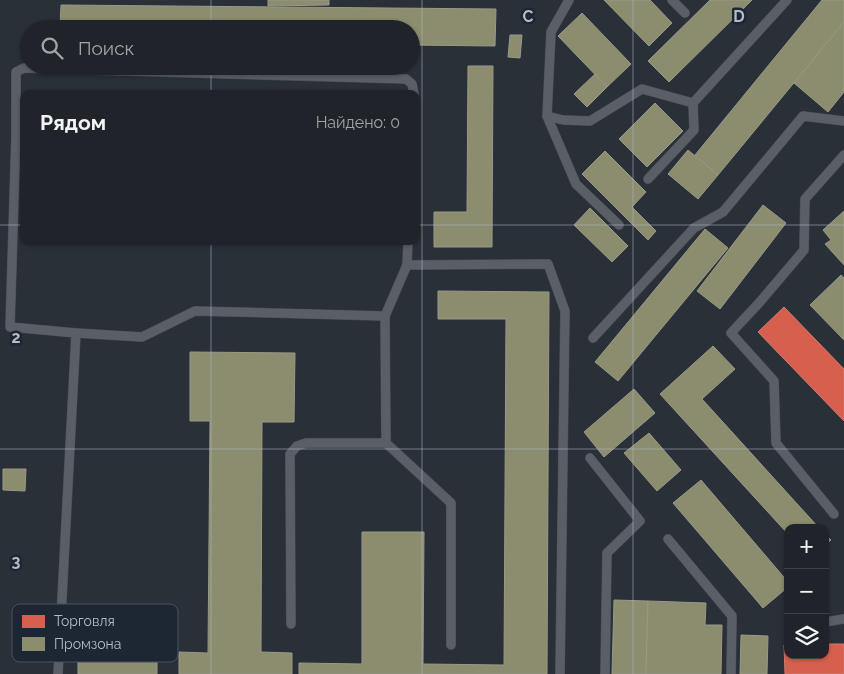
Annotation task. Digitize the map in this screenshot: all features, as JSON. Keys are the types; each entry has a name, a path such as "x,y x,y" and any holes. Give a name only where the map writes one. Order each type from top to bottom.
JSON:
{"lane":[{"path":"569,0 551,32 547,116 576,184 619,225"},
{"path":"672,0 685,13"},
{"path":"648,179 694,130 693,103 788,0"},
{"path":"20,70 16,72 20,134 14,208 10,327 142,337 195,310 385,316"},
{"path":"267,75 406,79 412,84 413,90"},
{"path":"547,116 563,120 590,121 642,90 693,103"},
{"path":"593,338 694,228 723,212 803,116 844,121"},
{"path":"834,514 776,443 774,381 731,333 759,304 804,250 805,199 844,155"},
{"path":"14,208 20,208"},
{"path":"386,444 385,316 407,265 408,245"},
{"path":"407,265 548,264 565,310 560,674"},
{"path":"62,604 76,333"},
{"path":"291,624 290,454 297,446 306,443 386,444 451,502 451,645"},
{"path":"590,458 640,521 607,553 605,674"},
{"path":"668,538 732,616 731,674"},
{"path":"829,621 844,619"}],"building: Торговля":[{"path":"784,307 844,369 844,421 758,332"},
{"path":"829,644 844,644 844,674 785,674 784,659 829,659"}],"building: Промзона":[{"path":"268,0 329,0 329,5 268,6"},
{"path":"604,0 650,0 672,23 649,46"},
{"path":"710,0 752,0 669,82 648,61"},
{"path":"822,0 844,0 844,22 718,175 695,155"},
{"path":"61,5 496,9 495,46 420,45 420,20 60,20"},
{"path":"582,13 631,64 607,87 558,36"},
{"path":"844,22 844,92 828,112 794,83"},
{"path":"510,35 522,35 520,58 508,57"},
{"path":"468,66 493,66 492,247 434,247 434,212 467,212"},
{"path":"595,74 607,87 587,107 574,94"},
{"path":"655,103 683,131 647,167 619,139"},
{"path":"688,150 718,175 698,199 668,174"},
{"path":"605,151 646,192 632,207 656,231 648,240 582,174"},
{"path":"763,205 786,223 720,309 697,291"},
{"path":"590,208 628,246 612,262 574,225"},
{"path":"844,211 844,265 825,244 831,240 823,230"},
{"path":"705,229 728,248 618,381 595,362"},
{"path":"841,275 844,278 844,340 810,305"},
{"path":"438,291 549,292 547,674 299,674 299,663 362,664 362,532 424,532 423,664 504,665 506,319 438,319"},
{"path":"713,346 735,369 702,399 815,524 784,524 784,530 660,394"},
{"path":"190,352 295,353 294,422 262,422 261,652 292,653 292,674 179,674 179,652 208,653 210,421 190,421"},
{"path":"634,389 655,413 604,457 584,432"},
{"path":"649,433 681,470 657,491 624,453"},
{"path":"3,469 26,469 25,491 3,490"},
{"path":"701,480 784,577 784,590 763,608 673,503"},
{"path":"614,600 648,601 646,674 612,674"},
{"path":"648,601 706,603 705,625 722,625 721,674 646,674"},
{"path":"741,635 768,636 767,674 740,674"},
{"path":"78,662 157,662 157,674 78,674"}]}
